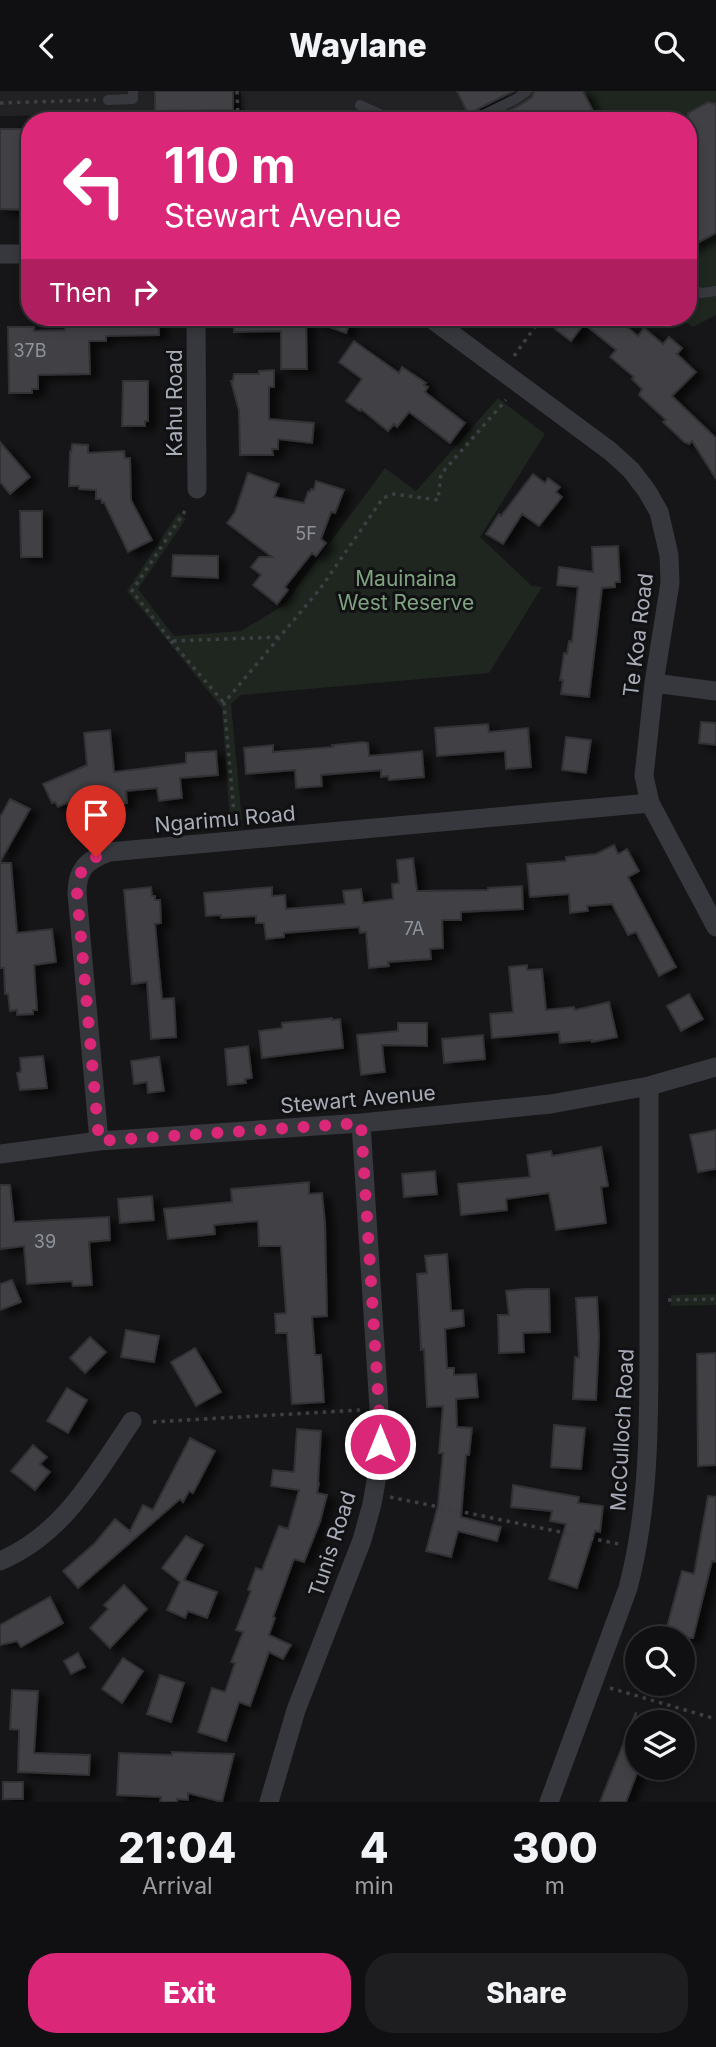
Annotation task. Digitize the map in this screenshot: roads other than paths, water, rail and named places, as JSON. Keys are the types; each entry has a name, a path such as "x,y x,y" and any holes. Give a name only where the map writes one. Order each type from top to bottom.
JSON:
{"street":[{"path":"0,254 21,254"},
{"name":"Kahu Road","path":"197,326 197,489"},
{"name":"Te Koa Road","path":"441,326 610,451 631,470 659,512 669,555 670,583 654,683 644,776 650,803 716,927"},
{"path":"654,683 716,691"},
{"name":"Ngarimu Road","path":"99,1141 77,893 77,880 84,866 96,857 109,852 650,803"},
{"name":"Stewart Avenue","path":"0,1154 99,1141 361,1123 551,1104 649,1086 716,1067"},
{"name":"McCulloch Road","path":"550,1802 628,1588 643,1508 649,1429 649,1086"},
{"name":"Tunis Road","path":"269,1802 296,1710 362,1540 378,1470 379,1409 361,1123"},
{"path":"0,1561 34,1541 69,1512 132,1421"}],"lane":[{"path":"108,100 133,99 133,91"},
{"path":"489,112 527,91"},
{"path":"360,106 374,112"},
{"path":"697,292 716,291"}],"park label":[{"name":"Mauinaina West Reserve","path":"406,590"}]}
